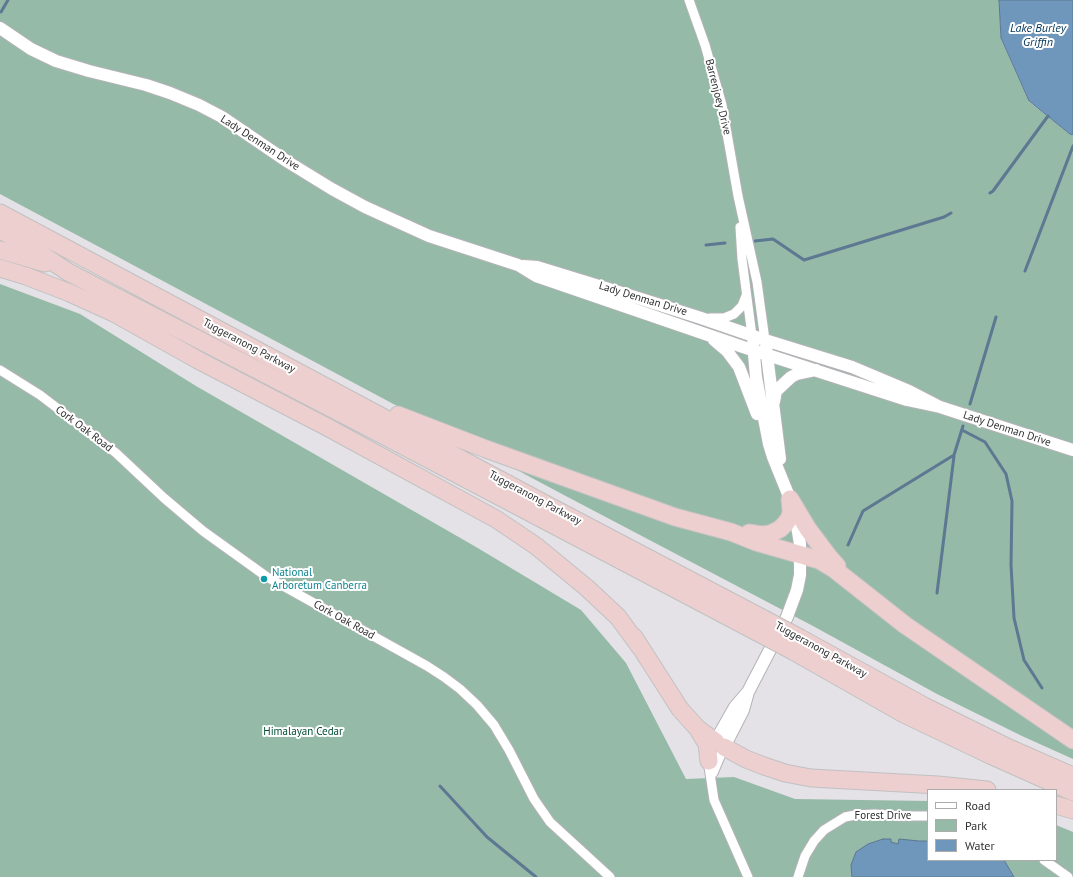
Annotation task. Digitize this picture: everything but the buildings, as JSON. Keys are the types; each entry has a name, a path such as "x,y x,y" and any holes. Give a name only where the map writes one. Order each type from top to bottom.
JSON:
{"highway":[{"name":"Tuggeranong Parkway","path":"0,213 307,378 760,625"},
{"path":"0,230 23,242 68,272"},
{"path":"0,250 37,260 68,272"},
{"path":"0,268 26,276 70,293 114,313 198,360 334,430 496,519 536,546 587,588 618,618 640,647"},
{"name":"Tuggeranong Parkway","path":"68,272 356,421 797,644 1002,744 1073,776"},
{"path":"307,378 493,452 675,517 731,532 756,542 800,554 825,563 905,626 1073,740"},
{"path":"356,421 514,518 550,543 575,564 605,595 620,614 670,696 684,714 698,729 720,745 746,759 764,766 785,773 811,778 938,785 976,789"},
{"path":"731,532 764,535 776,532 790,517 790,499"},
{"path":"790,499 808,529 825,551 859,589"},
{"name":"Tuggeranong Parkway","path":"797,644 904,714 1073,792"},
{"path":"698,729 707,744 710,769"},
{"path":"1057,805 1073,810"}],"street":[{"name":"Barrenjoey Drive","path":"689,0 705,45 722,105 738,196 757,282 765,340"},
{"name":"Lady Denman Drive","path":"0,28 31,49 56,61 89,71 146,84 184,98 222,117 306,174 365,207 429,236 518,265 537,267 852,367 902,388 940,407"},
{"name":"Barrenjoey Drive","path":"738,196 742,259 754,350"},
{"name":"Lady Denman Drive","path":"518,265 536,276 708,335 907,400 940,407 1073,450"},
{"path":"701,318 721,318 734,314 740,309 744,302 746,290"},
{"path":"708,335 727,351 739,367 790,499 797,527 800,554 799,583 792,606 778,636 748,692 743,710 720,745 710,769 711,787 716,806 748,877"},
{"path":"765,340 780,462 784,482"},
{"path":"754,350 760,401 773,457"},
{"name":"Cork Oak Road","path":"0,370 40,395 116,453 164,498 203,531 267,577 427,666 460,689 477,705 494,725 509,750 534,799 550,822 610,877"},
{"path":"774,404 776,391 785,381 797,374 817,370"},
{"path":"710,769 720,745"},
{"name":"Forest Drive","path":"798,877 805,856 814,841 824,830 845,817 855,814 927,816"},
{"path":"1045,861 1068,877"}],"green space":[{"path":"0,0 999,0 1001,39 1029,102 1073,136 1073,759 1022,736 937,694 813,626 562,494 0,194"},
{"name":"National Arboretum Canberra","path":"0,284 80,314 196,386 476,547 581,610 626,663 686,779 734,777 795,799 927,801 927,861 1057,861 1057,825 1073,832 1073,877 0,877"}],"water":[{"name":"Lake Burley Griffin","path":"999,0 1073,0 1073,135 1029,101 1001,38"},
{"path":"883,839 891,839 891,842 898,844 899,839 927,841 927,861 1005,861 1014,877 852,877 851,865 856,852 868,844"}],"waterway":[{"path":"1,12 8,0"},
{"path":"990,193 1048,116"},
{"path":"1025,271 1073,146"},
{"path":"755,241 773,239 804,260 944,217 951,213"},
{"path":"706,245 725,243"},
{"path":"970,404 996,317"},
{"path":"848,545 863,511 954,455 963,426"},
{"path":"962,430 985,442 1006,474 1012,501 1011,565 1014,618 1024,660 1042,688"},
{"path":"937,593 954,456"},
{"path":"440,786 487,837 536,877"}],"place":[{"name":"National Arboretum Canberra","path":"264,579"}],"park label":[{"name":"Himalayan Cedar","path":"303,732"}]}
